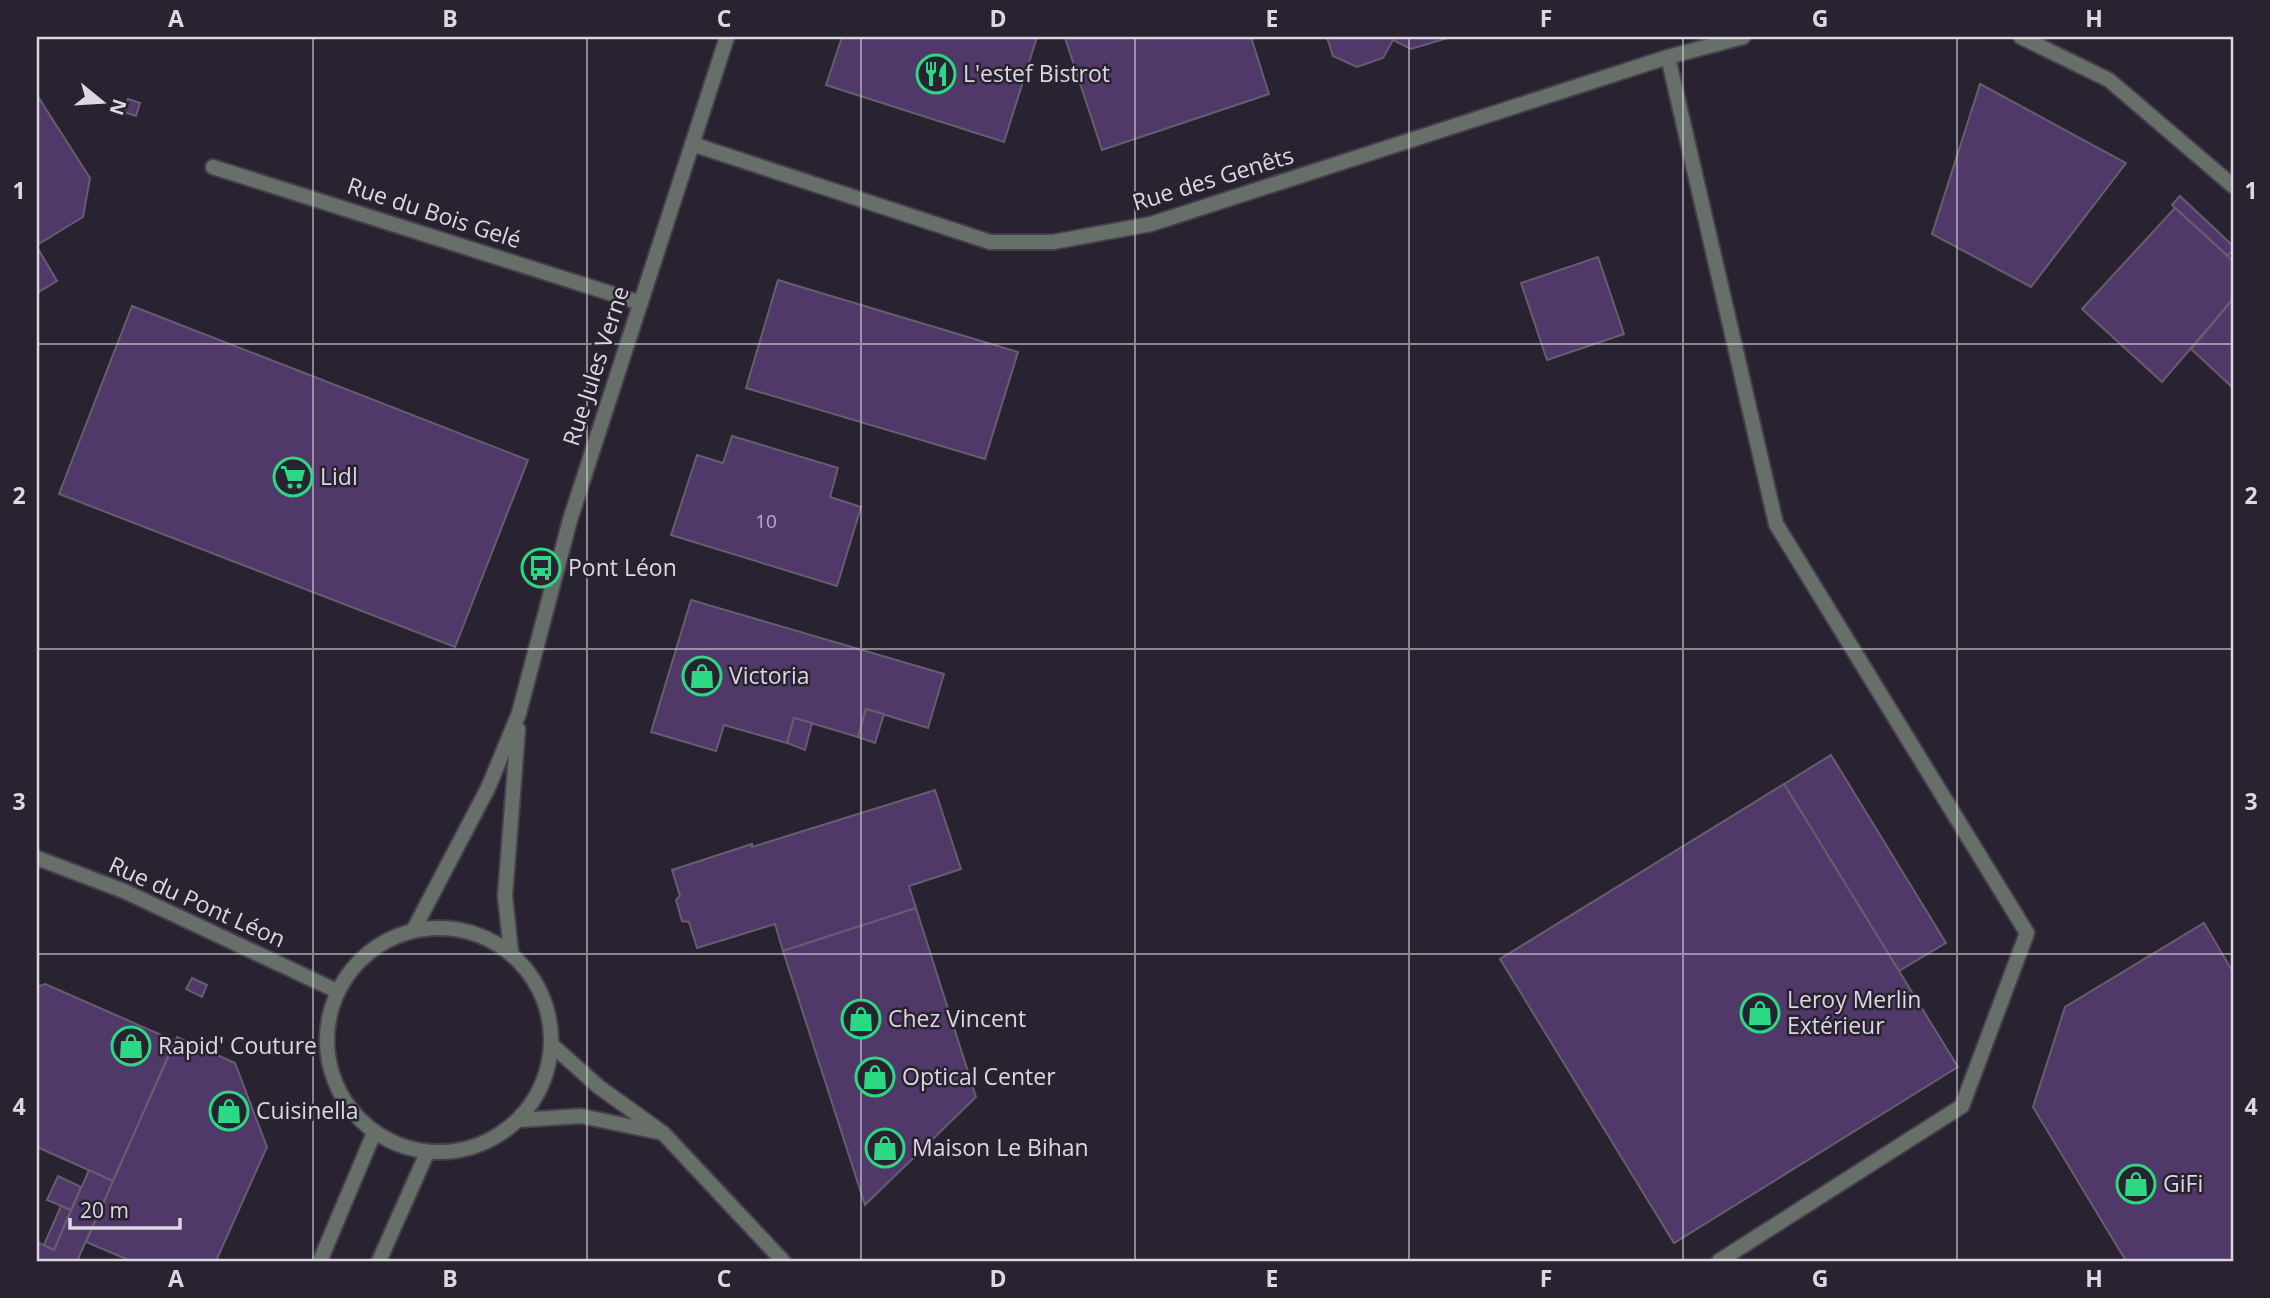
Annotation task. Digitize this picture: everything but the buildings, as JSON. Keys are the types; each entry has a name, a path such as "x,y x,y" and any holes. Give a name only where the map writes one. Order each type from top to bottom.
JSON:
{"street":[{"name":"Rue Jules Verne","path":"414,929 488,788 519,713 570,520 727,37"},
{"name":"Rue des Genêts","path":"692,144 990,242 1053,242 1151,224 1668,57 1743,37"},
{"path":"2021,37 2109,80 2233,186"},
{"path":"1668,57 1776,524 2027,933 1962,1106 1719,1261"},
{"name":"Rue du Bois Gelé","path":"213,167 641,303"},
{"name":"Rue Jules Verne","path":"511,953 505,896 519,713"},
{"name":"Rue du Pont Léon","path":"37,858 124,891 337,991"},
{"path":"448,927 481,934 511,953 534,978 548,1010 552,1045 547,1072 536,1098 519,1120 488,1142 452,1152 427,1153 397,1145 374,1133 359,1120 342,1098 331,1073 326,1046 328,1018 337,991 356,963 382,942 414,929 448,927"},
{"path":"552,1045 599,1087 663,1133 783,1261"},
{"path":"519,1120 581,1116 663,1133"},
{"path":"320,1261 374,1133"},
{"path":"379,1261 427,1153"}],"place":[{"name":"L'estef Bistrot","path":"936,74"},
{"name":"Lidl","path":"293,477"},
{"name":"Pont Léon","path":"541,568"},
{"name":"Victoria","path":"702,676"},
{"name":"Leroy Merlin Extérieur","path":"1760,1013"},
{"name":"Chez Vincent","path":"861,1019"},
{"name":"Rapid' Couture","path":"131,1046"},
{"name":"Optical Center","path":"875,1077"},
{"name":"Cuisinella","path":"229,1111"},
{"name":"Maison Le Bihan","path":"885,1148"},
{"name":"GiFi","path":"2136,1184"}]}
